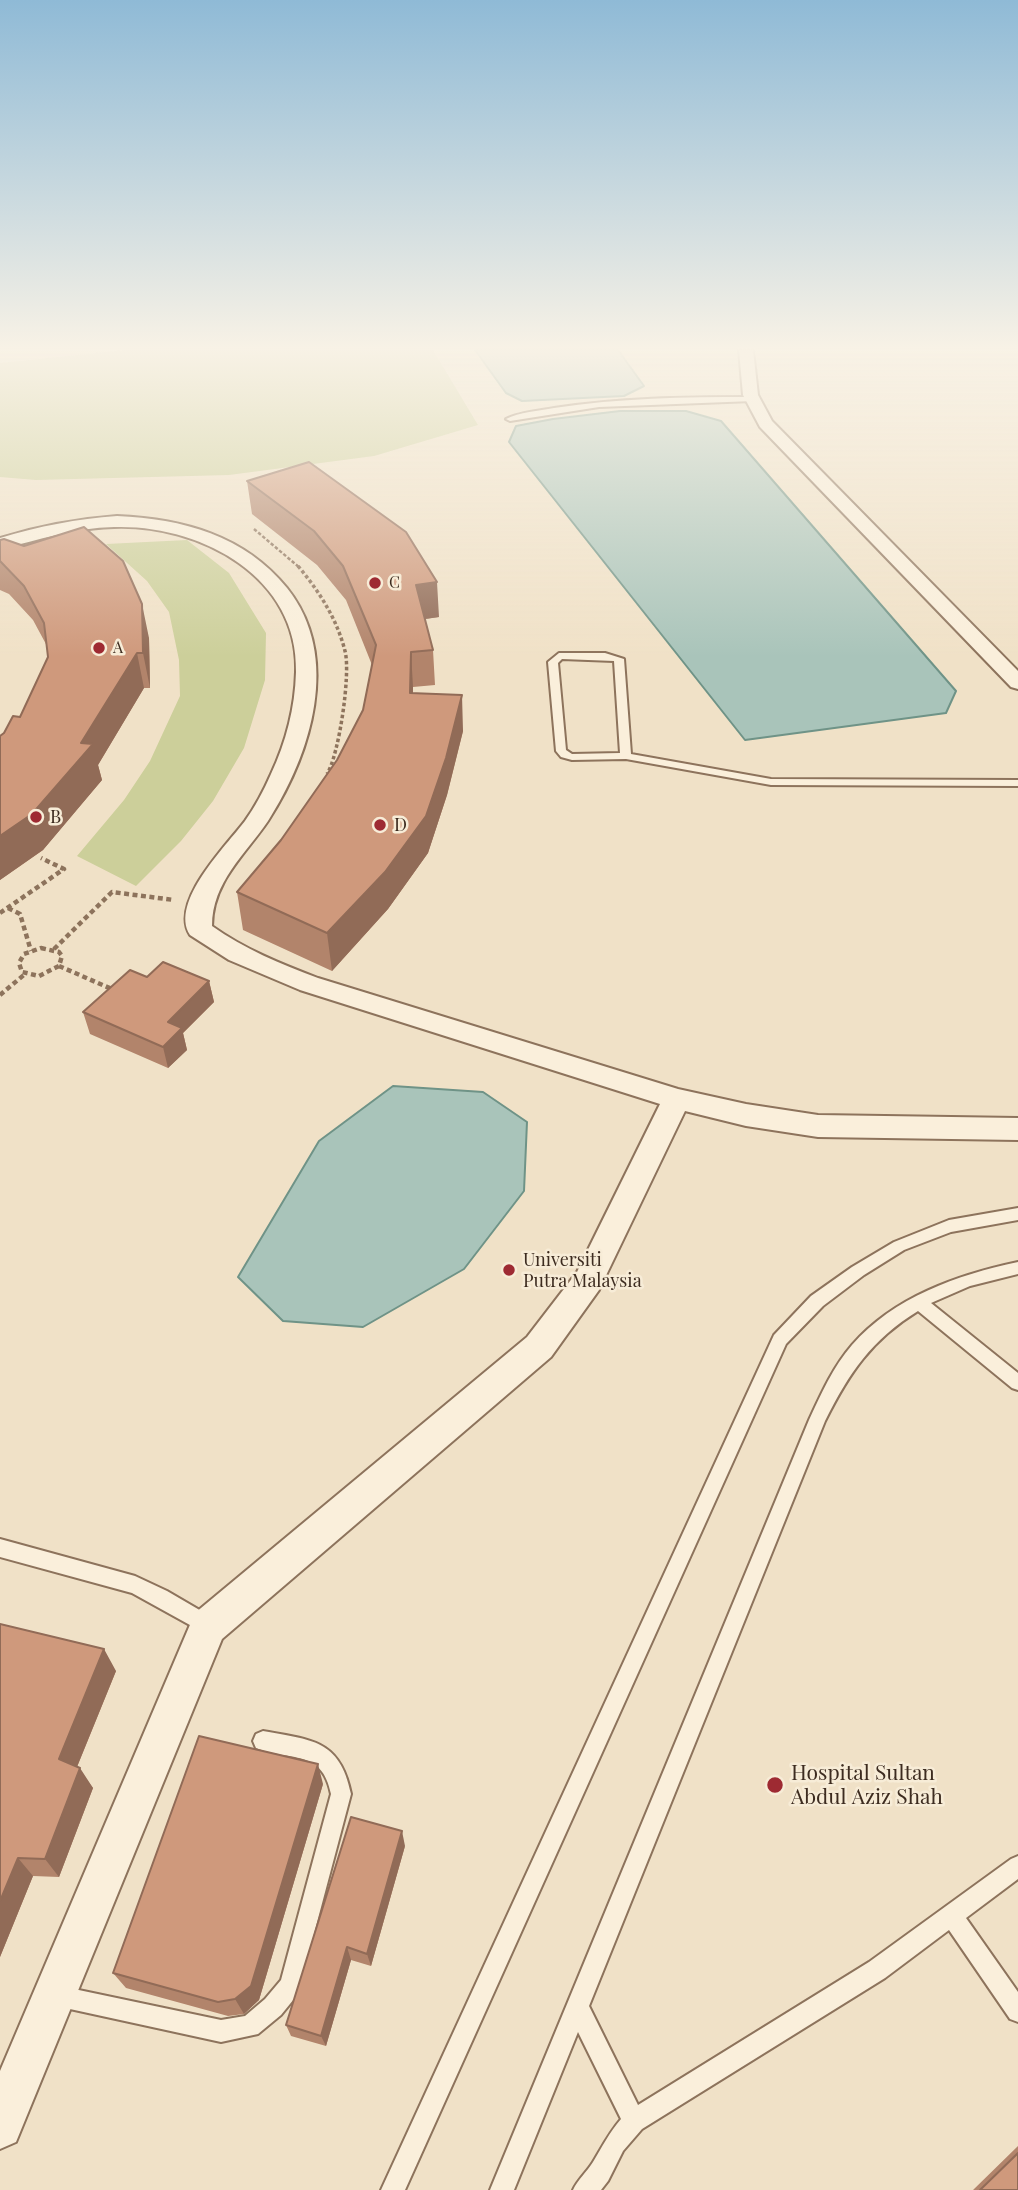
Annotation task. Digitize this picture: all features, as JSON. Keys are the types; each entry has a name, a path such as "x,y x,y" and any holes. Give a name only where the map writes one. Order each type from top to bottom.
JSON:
{"street":[{"path":"793,452 1018,683"},
{"path":"0,544 69,525 102,521 131,522 195,533 249,559 292,607 309,667 302,714 288,762 263,810 216,876 200,904 199,929 222,946 253,962 309,984 677,1099 746,1115 818,1125 1018,1129"},
{"path":"0,2126 208,1626 539,1347 588,1281 677,1099"}],"lane":[{"path":"626,757 619,659 605,656 555,658 553,662 562,751 572,757 626,757 771,782 1018,783"},
{"path":"393,2190 780,1340 817,1301 899,1246 950,1226 1018,1214"},
{"path":"502,2190 817,1420 842,1371 865,1342 899,1314 933,1293 973,1278 1018,1268"},
{"path":"918,1303 1018,1383"},
{"path":"0,1548 135,1585 208,1626"},
{"path":"54,1996 220,2031 250,2026 273,2007 290,1986 341,1794 339,1774 327,1759 311,1751 263,1741"},
{"path":"585,2190 600,2173 615,2143 635,2121 877,1970 1018,1866"},
{"path":"951,1915 1018,2011"},
{"path":"578,2008 635,2121"}],"path":[{"path":"0,914 64,869 41,858"},
{"path":"54,949 62,956 59,966 40,976 26,974 19,968 19,963 31,951 54,949 111,892 200,904"},
{"path":"8,908 20,914 31,951"},
{"path":"59,966 121,993"},
{"path":"0,995 26,974"}],"green space":[{"path":"0,452 387,452 229,475 36,480 0,477"},
{"path":"187,540 229,573 266,633 265,680 244,748 213,801 181,841 136,886 77,856 124,800 150,761 180,696 179,660 169,612 147,581 106,544"}],"water":[{"path":"517,452 748,452 956,691 946,713 745,740"},
{"path":"393,1086 483,1092 527,1122 524,1191 464,1269 363,1327 283,1321 238,1277 319,1141"}],"building":[{"path":"309,462 406,532 437,582 416,585 433,650 411,652 410,693 462,695 446,758 426,816 385,872 327,933 237,892 281,840 337,760 363,710 376,645 343,566 314,531 247,481"},
{"path":"84,527 123,561 142,604 143,653 137,653 81,743 93,744 32,814 0,836 0,736 13,716 20,717 48,657 44,623 24,586 0,561 0,540 24,546"},
{"path":"163,962 209,981 168,1022 182,1028 163,1047 83,1012 130,970 147,977"},
{"path":"0,1624 104,1649 59,1759 80,1768 45,1859 18,1858 0,1901"},
{"path":"199,1736 318,1764 251,1986 235,1999 218,2002 113,1973"},
{"path":"351,1817 402,1831 367,1954 347,1947 321,2036 286,2025"},
{"path":"1018,2153 1018,2190 980,2190"}],"place":[{"name":"C","path":"375,583"},
{"name":"A","path":"99,648"},
{"name":"B","path":"36,817"},
{"name":"D","path":"380,825"},
{"name":"Universiti Putra Malaysia","path":"509,1270"},
{"name":"Hospital Sultan Abdul Aziz Shah","path":"775,1785"}]}
